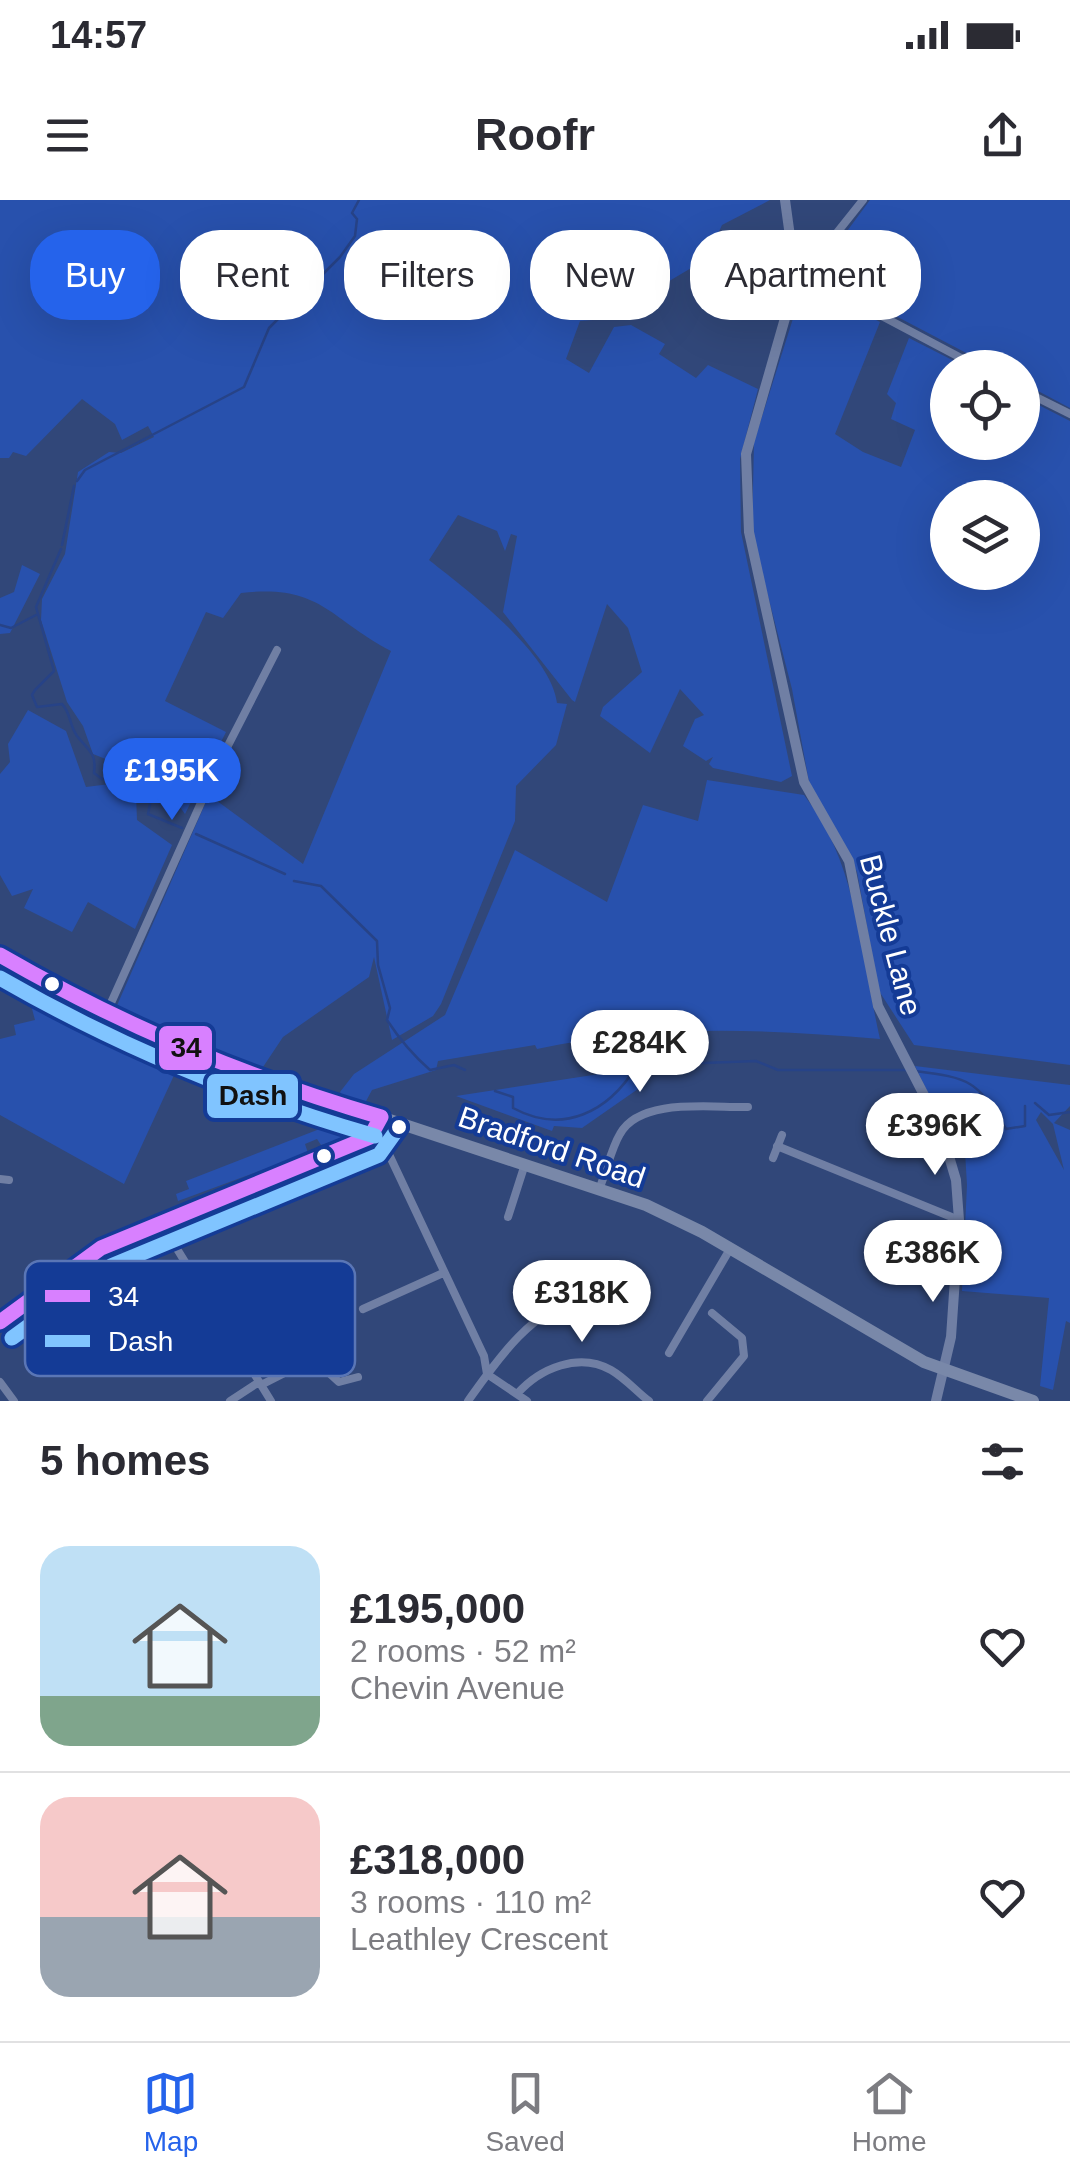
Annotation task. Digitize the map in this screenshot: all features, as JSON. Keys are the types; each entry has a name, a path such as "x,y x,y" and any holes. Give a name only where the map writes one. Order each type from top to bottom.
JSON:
{"main road":[{"name":"Bradford Road","path":"0,956 106,1014 224,1065 376,1120 600,1187 670,1216 946,1372 1033,1401"},
{"name":"Bradford Road","path":"0,967 37,978"}],"street":[{"path":"785,200 789,230"},
{"path":"840,230 863,200"},
{"name":"Buckle Lane","path":"785,320 746,454 748,532 804,782 850,861 878,1006 940,1126 956,1180 959,1220 946,1372 936,1401"},
{"path":"889,320 946,350"},
{"path":"1040,399 1070,414"},
{"path":"106,1014 218,765 276,650"},
{"path":"600,1187 620,1134 630,1121 649,1112 748,1107"},
{"path":"84,1261 102,1248 160,1222 355,1143 376,1120 484,1356 487,1374 526,1401"},
{"path":"772,1158 782,1135"},
{"path":"777,1146 959,1220"},
{"path":"508,1217 526,1162"},
{"path":"160,1222 184,1261"},
{"path":"102,1248 110,1261"},
{"path":"669,1352 730,1249"},
{"path":"365,1291 367,1307 444,1274"},
{"path":"468,1401 487,1374 551,1308 580,1300"},
{"path":"0,1322 25,1304"},
{"path":"706,1401 744,1356 742,1338 712,1312"},
{"path":"517,1394 548,1369 590,1364 611,1370 648,1401"},
{"path":"256,1376 271,1401"},
{"path":"230,1401 275,1376"},
{"path":"332,1376 339,1382 358,1378"},
{"path":"0,1382 14,1401"}],"shaded area":[{"path":"0,200 770,200 722,225 720,230 690,230 690,269 670,281 670,230 530,230 530,320 592,320 580,321 566,359 589,373 614,327 631,325 665,344 659,354 696,378 708,365 758,389 740,459 741,532 792,776 781,782 713,768 709,764 713,757 706,761 683,746 695,719 704,715 680,689 650,753 600,716 603,707 642,672 628,628 607,604 575,702 572,700 503,612 517,536 511,534 505,551 497,531 458,515 429,560 485,605 540,664 557,703 567,704 556,745 516,786 515,821 433,1016 392,1040 374,957 369,977 283,1037 261,1070 115,1010 209,795 303,864 391,651 322,606 289,594 241,593 223,618 206,612 165,701 226,732 185,814 161,781 93,754 83,726 67,702 41,620 42,599 65,554 78,472 109,452 121,453 154,437 148,426 122,440 115,424 82,399 26,456 13,452 9,458 0,458"},
{"path":"870,200 1070,200 1070,408 1040,392 1040,350 961,350 903,320 921,320 921,230 848,230"},
{"path":"793,320 880,322 835,434 863,452 901,467 915,430 891,419 896,403 887,394 909,338 933,350 930,460 1040,460 1040,406 1070,421 1070,1065 914,1045 879,991 857,872 809,782 792,689 752,534 754,442"},
{"path":"22,565 40,574 10,633 0,634 0,598 14,592"},
{"path":"28,710 66,731 86,787 118,783 136,794 137,820 172,845 135,929 88,902 72,932 24,908 33,889 12,896 0,875 0,774 10,762 8,744"},
{"path":"707,780 804,795 822,822 847,880 880,1039 750,1031 624,1035 438,1061 436,1070 372,1090 365,1103 342,1096 340,1092 354,1074 445,1015 515,850 607,902 643,805 698,821"},
{"path":"57,999 182,1058 124,1184 0,1115 0,1039 16,1035 14,1025 35,1020 31,1005"},
{"path":"915,1066 1070,1085 1070,1106 1054,1123 1070,1130 1070,1323 1066,1321 1053,1390 1040,1386 1049,1298 962,1291 967,1185 964,1135 947,1132","holes":["1041,1112 1053,1124 1064,1170 1036,1120"]},
{"path":"645,1067 638,1089 582,1128 554,1126 552,1131 456,1096"},
{"path":"335,1123 343,1138 321,1145 317,1139 305,1144 308,1153 178,1201 176,1194 189,1189 186,1181"}],"waterway":[{"path":"77,481 85,470 244,387 269,328 340,257 355,236 357,219 352,213 359,200"},
{"path":"62,545 74,486"},
{"path":"61,549 36,607 54,671 32,695 37,707 62,704 74,732 93,756 94,773 102,779 137,767 144,793 151,799 148,814 182,828"},
{"path":"0,625 11,628 36,615"},
{"path":"196,834 285,874"},
{"path":"294,881 321,886 377,941 378,965 390,1008 387,1020 413,1053 430,1070 454,1065 465,1070"},
{"path":"495,1091 513,1097 513,1108 531,1116 567,1119 598,1107 625,1083 636,1067 756,1061 778,1070 907,1070"},
{"path":"915,1071 970,1084 987,1100 1006,1129 1025,1126 1025,1106"},
{"path":"1035,1103 1049,1115 1070,1112"}],"transit line":[{"name":"34","path":"0,955 186,1048 381,1117"},
{"name":"Dash","path":"0,978 183,1069 375,1136"},
{"name":"34","path":"83,1261 101,1248 370,1137 381,1117"},
{"name":"Dash","path":"123,1261 379,1155 399,1127"},
{"name":"34","path":"0,1322 25,1304"},
{"name":"Dash","path":"12,1338 25,1329"}]}
